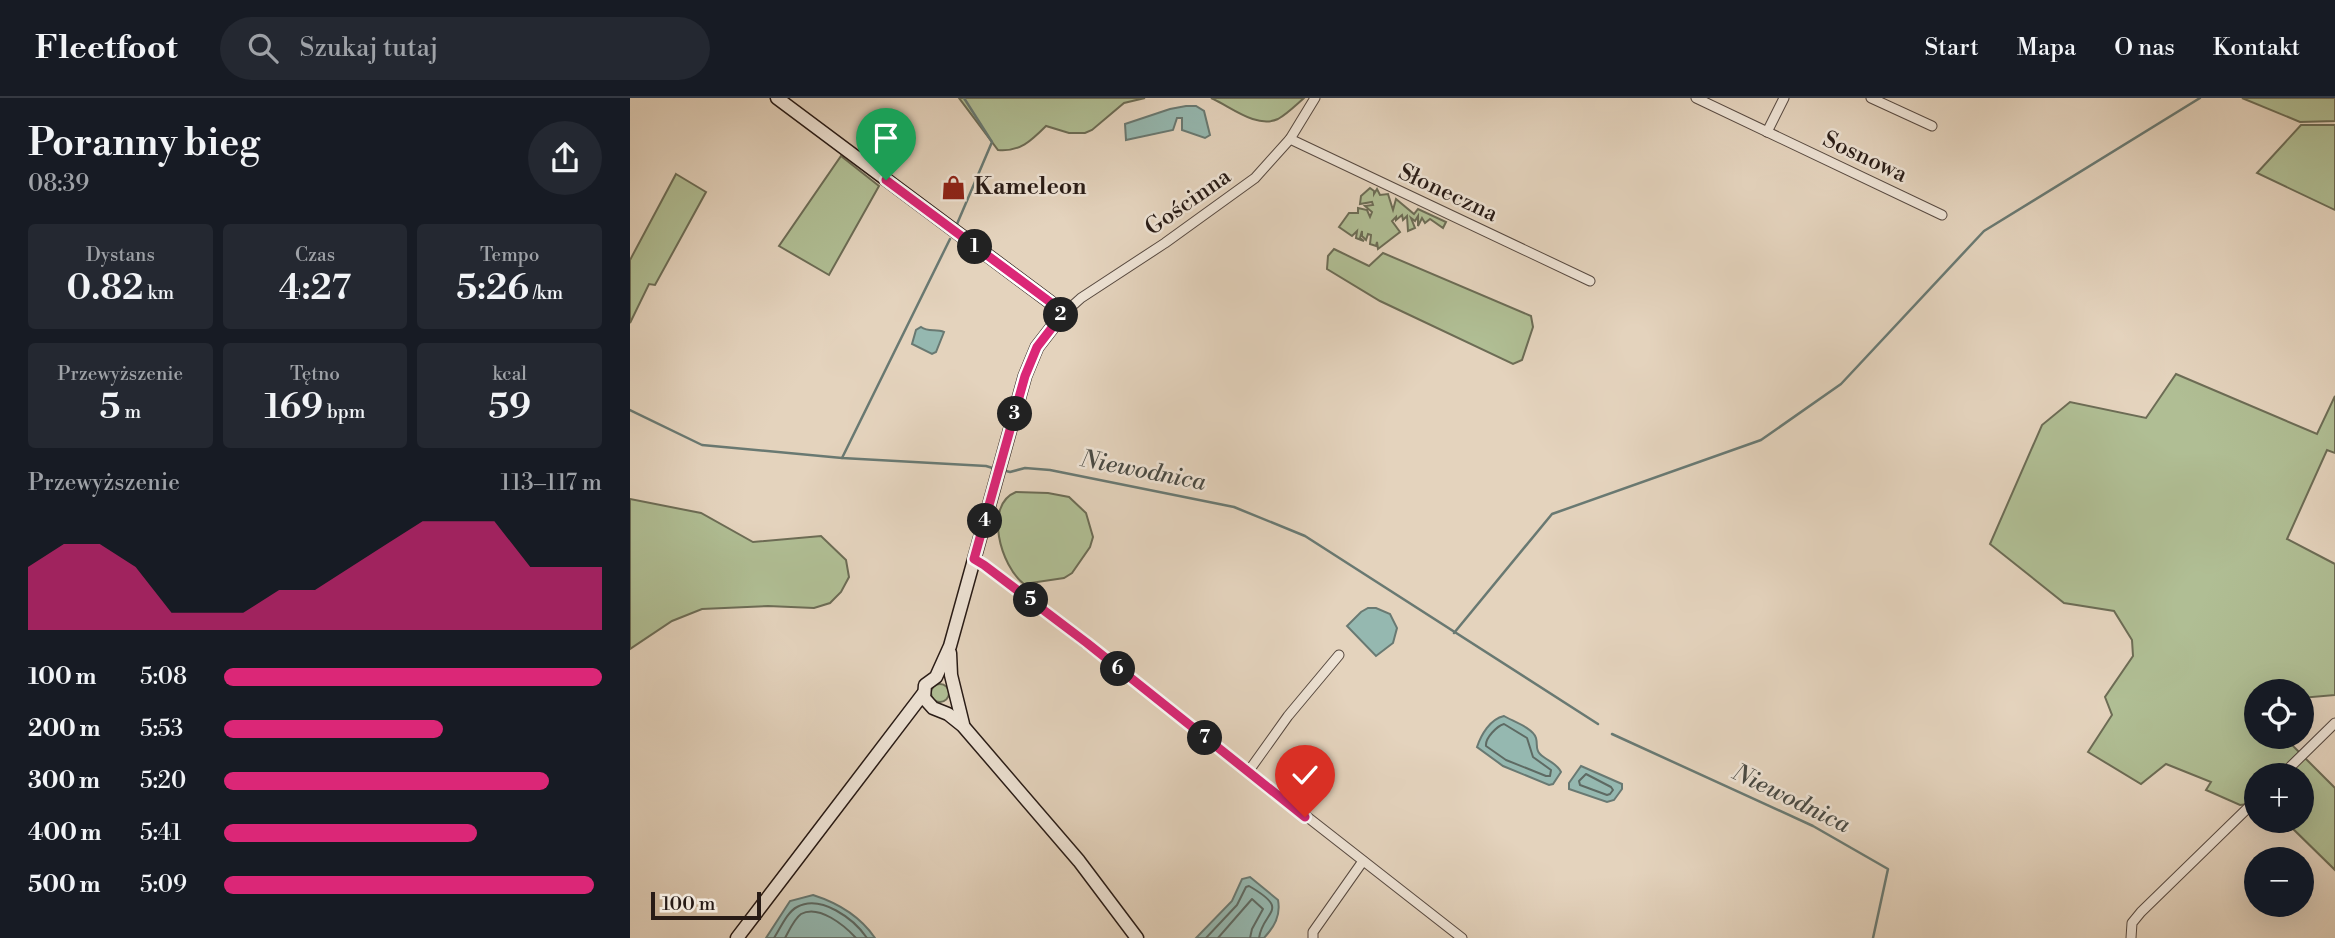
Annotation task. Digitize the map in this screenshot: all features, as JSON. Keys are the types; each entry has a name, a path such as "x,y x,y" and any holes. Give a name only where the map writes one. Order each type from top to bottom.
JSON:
{"street":[{"path":"737,938 923,694 925,685 936,677 950,646 1031,360 1037,347 1061,316 1050,302 777,98"},
{"name":"Gościnna","path":"1061,316 1081,298 1234,195 1273,160 1290,139 1315,98"},
{"name":"Sosnowa","path":"1696,98 1942,215"},
{"path":"1767,132 1784,98"},
{"path":"1871,98 1932,126"},
{"name":"Słoneczna","path":"1290,139 1590,281"},
{"path":"974,559 1087,643 1462,938"},
{"path":"950,646 950,667 963,726"},
{"path":"1248,772 1288,716 1339,655"},
{"path":"936,677 943,677 955,691"},
{"path":"901,721 935,708 946,708 955,691"},
{"path":"923,694 935,708 963,726 1079,861 1137,938"},
{"path":"2294,763 2335,723"},
{"path":"2131,938 2132,923 2141,912 2244,812"},
{"path":"1313,938 1313,932 1363,861"}],"green space":[{"path":"959,98 1145,98 1124,103 1085,133 1069,133 1046,126 1025,144 1013,149 998,150"},
{"path":"1211,98 1304,98 1278,119 1261,121"},
{"path":"2242,98 2335,98 2335,121 2300,122"},
{"path":"2301,125 2335,125 2335,210 2257,173"},
{"path":"841,156 879,186 829,275 779,246"},
{"path":"676,174 706,192 655,285 649,284 630,323 630,260"},
{"path":"1370,188 1374,194 1377,189 1380,195 1388,194 1393,210 1396,199 1414,214 1418,209 1446,222 1443,228 1430,219 1425,223 1422,218 1418,226 1418,216 1415,221 1411,218 1415,228 1408,231 1407,216 1403,220 1402,215 1396,220 1396,217 1392,221 1400,232 1378,249 1377,242 1376,246 1370,244 1371,235 1368,234 1366,240 1362,231 1360,238 1364,241 1356,238 1357,231 1352,236 1339,227 1349,213 1358,213 1358,208 1367,210 1370,217 1372,212 1365,206 1373,205 1372,202 1360,204 1361,196"},
{"path":"1334,249 1369,266 1383,253 1531,316 1533,327 1522,360 1513,364 1380,301 1327,269 1328,256"},
{"path":"2176,374 2317,434 2335,396 2335,453 2327,450 2287,539 2335,564 2335,695 2314,697 2314,679 2244,679 2244,749 2296,749 2310,763 2244,763 2244,804 2206,790 2211,782 2166,764 2141,784 2088,752 2112,715 2105,697 2133,656 2132,640 2114,611 2064,603 1990,544 2042,425 2070,402 2146,418"},
{"path":"1016,492 1069,497 1086,513 1093,537 1090,547 1072,573 1064,578 1024,584 1008,564 999,536 998,522 1000,509 1006,499"},
{"path":"630,499 701,513 753,542 821,536 846,560 849,577 841,592 830,603 814,608 768,606 702,609 672,621 630,649"},
{"path":"940,684 946,687 949,693 946,699 940,702 934,699 931,693 934,687"},
{"path":"2314,767 2335,788 2335,870 2297,833 2314,833"}],"water":[{"path":"1186,106 1196,106 1204,111 1210,135 1205,138 1182,130 1182,118 1177,118 1173,130 1126,140 1125,124"},
{"path":"921,327 944,332 936,352 932,354 912,344 916,330"},
{"path":"1368,608 1376,608 1390,614 1397,628 1393,643 1376,656 1347,626"},
{"path":"1504,716 1534,734 1538,752 1561,772 1553,784 1549,785 1503,766 1477,747 1490,724"},
{"path":"1581,766 1622,784 1622,789 1614,800 1607,802 1569,789 1569,783"},
{"path":"1250,877 1278,900 1276,921 1264,938 1196,938 1232,901 1242,879"},
{"path":"813,895 848,911 875,938 766,938 790,901"}],"waterway":[{"path":"957,224 992,142 964,98"},
{"path":"1454,633 1552,514 1761,440 1841,384 1984,231 2200,98"},
{"path":"842,458 950,239"},
{"name":"Niewodnica","path":"630,410 702,445 842,458 986,466 996,469"},
{"name":"Niewodnica","path":"1002,470 1050,470 1234,507 1305,536 1598,724"},
{"name":"Niewodnica","path":"1612,734 1813,826 1888,869 1873,938"}],"place":[{"name":"Kameleon","path":"954,187"}],"route":[{"path":"886,180 1050,302 1061,316 1037,347 1025,376 974,559 1087,643 1305,817"}]}
